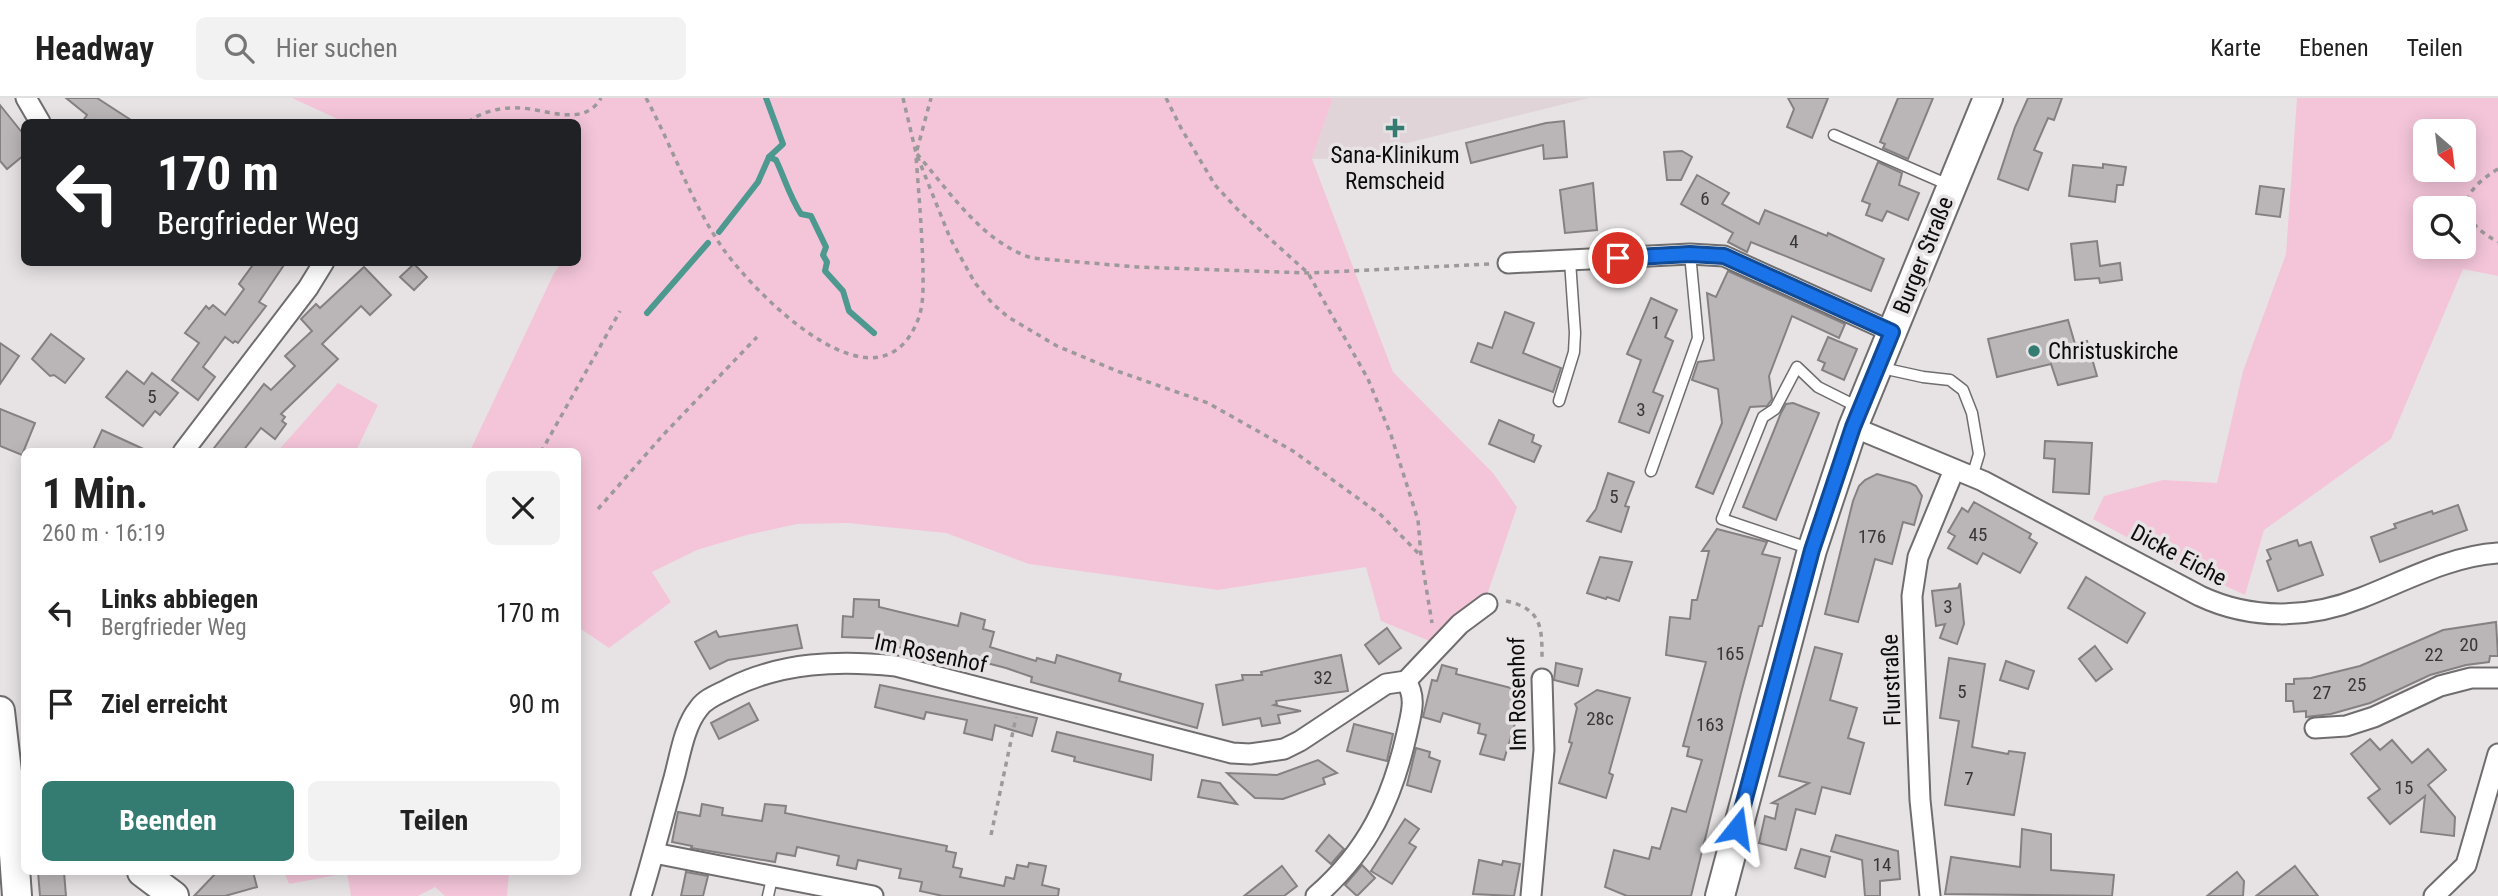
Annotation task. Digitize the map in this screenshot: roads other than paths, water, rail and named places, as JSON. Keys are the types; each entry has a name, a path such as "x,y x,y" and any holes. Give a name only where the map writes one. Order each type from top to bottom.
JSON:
{"main road":[{"name":"Burger Straße","path":"1720,896 1812,550 1857,417 1988,98"},
{"path":"0,711 10,798 11,894"},
{"path":"1,718 21,716"},
{"path":"146,875 174,896"}],"street":[{"path":"26,98 38,119"},
{"path":"1508,263 1690,254 1724,256 1892,332"},
{"path":"186,448 308,288 322,266"},
{"name":"Dicke Eiche","path":"1857,417 2220,606 2248,612 2302,614 2357,600 2450,563 2480,554 2498,553"},
{"name":"Flurstraße","path":"1930,896 1920,800 1912,596 1918,556 1963,473"},
{"name":"Im Rosenhof","path":"641,896 692,720 699,708 710,698 741,682 796,666 859,663 896,666 1225,751 1250,754 1284,749 1386,684 1406,681 1460,624 1487,604"},
{"path":"2315,729 2346,726 2374,717 2471,678 2498,678"},
{"name":"Im Rosenhof","path":"1531,896 1544,750 1542,679"},
{"path":"1315,896 1359,850 1390,796 1413,708 1412,691 1406,681"},
{"path":"2434,896 2466,865 2490,815 2498,754"},
{"path":"654,853 773,874 873,896"}],"lane":[{"path":"1834,135 1952,186"},
{"path":"1651,471 1698,338 1690,254"},
{"path":"1559,401 1574,342 1570,261"},
{"path":"1812,550 1722,519 1763,417 1775,409 1797,366 1818,387 1857,417"},
{"path":"1878,367 1950,380 1963,390 1972,413 1979,454 1963,473"},
{"path":"768,896 773,874"}],"waterway":[{"path":"719,232 758,182 769,157 783,144 766,98"},
{"path":"769,157 776,160 801,214 811,216 826,247 823,255 827,262 825,271 843,291 849,311 874,333"},
{"path":"647,313 708,243"}],"place":[{"name":"Sana-Klinikum Remscheid","path":"1395,128"},
{"name":"Christuskirche","path":"2034,351"}]}
